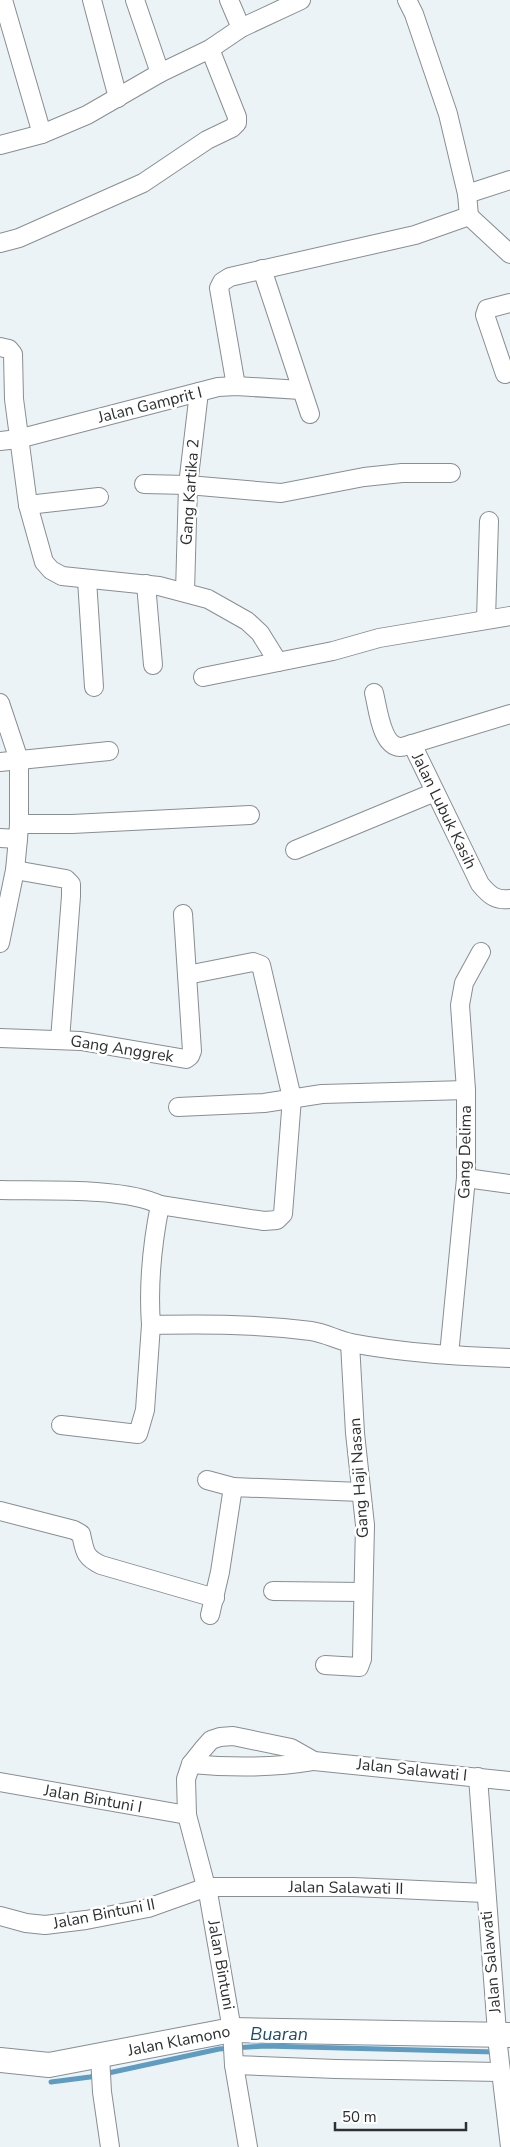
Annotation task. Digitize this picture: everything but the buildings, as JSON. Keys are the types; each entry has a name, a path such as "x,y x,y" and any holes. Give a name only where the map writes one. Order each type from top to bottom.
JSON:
{"street":[{"path":"3,0 42,134"},
{"path":"92,0 118,98"},
{"path":"135,0 160,73"},
{"path":"229,0 241,28"},
{"path":"0,145 42,134 118,98 160,73 210,48 241,28 301,0"},
{"path":"407,0 414,14 448,114 467,194 468,216 510,254"},
{"path":"0,243 20,238 143,183 206,140 232,128 237,123 237,116 210,48"},
{"path":"467,194 510,180"},
{"path":"236,386 219,288 222,282 230,277 262,269 415,235 468,216"},
{"path":"262,269 310,414"},
{"path":"505,374 485,315 487,309 491,307 510,303"},
{"path":"0,348 9,349 13,354 14,399 28,505 44,562 51,570 62,576 87,580 146,584 208,599 247,621 260,633 278,662"},
{"name":"Jalan Gamprit I","path":"0,440 18,439 199,392 236,386 301,390"},
{"name":"Gang Kartika 2","path":"185,592 188,485 199,392"},
{"path":"144,484 188,485 281,493 364,477 402,473 450,473"},
{"path":"28,505 99,497"},
{"path":"486,619 489,521"},
{"path":"87,580 94,687"},
{"path":"146,584 153,665"},
{"path":"203,677 333,651 379,638 510,616"},
{"path":"374,693 385,738 391,744 400,747 412,744"},
{"path":"0,703 19,760 18,832 15,870 0,943"},
{"name":"Jalan Lubuk Kasih","path":"510,714 412,744 480,884 490,895 500,900 510,899"},
{"path":"0,762 109,751"},
{"path":"295,850 435,792"},
{"path":"0,838 18,832 72,824 250,815"},
{"path":"15,870 66,879 71,884 60,1040"},
{"name":"Gang Anggrek","path":"0,1038 81,1041 186,1059 192,1051 183,914"},
{"name":"Gang Delima","path":"449,1355 466,1178 466,1090 460,1005 464,983 481,952"},
{"path":"0,1190 105,1193 149,1199 160,1205 264,1221 277,1220 283,1214 292,1098 261,965 254,962 187,975"},
{"path":"178,1107 264,1103 322,1094 466,1090"},
{"path":"466,1178 510,1184"},
{"path":"61,1425 138,1434 145,1410 152,1325 149,1293 154,1234 160,1205"},
{"path":"152,1325 225,1324 271,1327 314,1331 350,1343 449,1355 510,1358"},
{"name":"Gang Haji Nasan","path":"325,1665 359,1668 361,1664 365,1525 350,1343"},
{"path":"207,1480 233,1487 361,1492"},
{"path":"210,1615 215,1598 233,1487"},
{"path":"0,1512 74,1530 81,1534 89,1560 101,1565 215,1598"},
{"path":"273,1591 363,1592"},
{"name":"Jalan Salawati I","path":"187,1815 186,1779 191,1764 211,1740 233,1736 291,1748 314,1761"},
{"name":"Jalan Salawati I","path":"191,1764 230,1768 314,1761 510,1781"},
{"name":"Jalan Salawati","path":"478,1777 485,1893 502,2038 500,2069 510,2147"},
{"name":"Jalan Bintuni I","path":"0,1782 187,1815"},
{"name":"Jalan Bintuni","path":"187,1815 207,1887 248,2147"},
{"name":"Jalan Salawati II","path":"207,1887 353,1887 485,1893"},
{"name":"Jalan Bintuni II","path":"0,1916 26,1923 45,1925 86,1920 148,1908 207,1887"},
{"name":"Jalan Klamono","path":"0,2060 101,2069 233,2049 502,2038"},
{"path":"233,2049 336,2069 500,2069"},
{"path":"101,2069 110,2147"}],"waterway":[{"name":"Buaran","path":"51,2082 90,2077 219,2049 265,2046 495,2052"}]}
